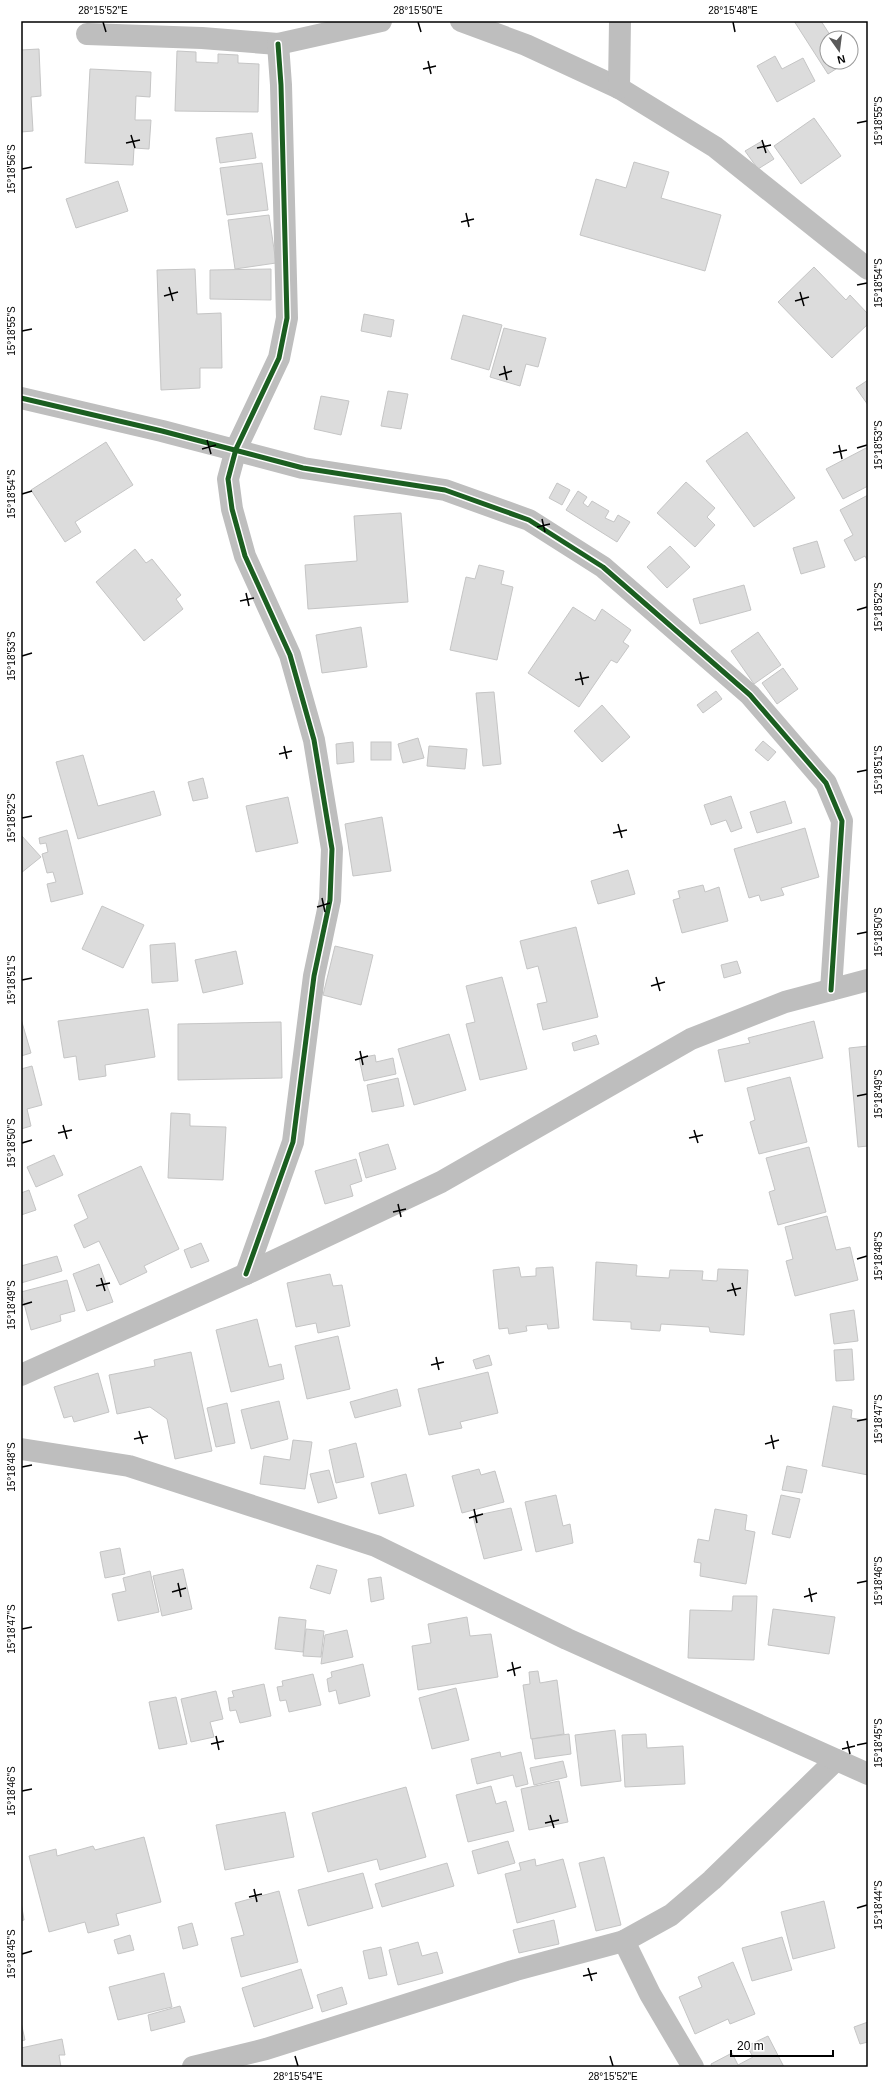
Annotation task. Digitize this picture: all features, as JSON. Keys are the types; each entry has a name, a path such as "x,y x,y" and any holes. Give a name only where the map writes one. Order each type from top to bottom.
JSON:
{"street":[{"path":"87,34 202,38 278,44 381,21"},
{"path":"461,21 526,46 619,88 715,147 868,269"},
{"path":"619,88 620,21"},
{"path":"246,1274 293,1142 314,976 330,900 332,849 314,740 290,655 245,556 232,509 228,480 236,449 279,358 287,318 282,92 278,44"},
{"path":"21,398 236,449 303,468 445,490 529,520 603,567 750,695 826,783 842,821 831,990"},
{"path":"21,1375 246,1274 441,1182 691,1039 786,1002 868,980"},
{"path":"21,1449 128,1466 376,1546 567,1639 868,1774"},
{"path":"193,2067 266,2049 516,1970 624,1941 671,1915 712,1880 836,1760"},
{"path":"624,1941 650,1994 694,2067"}],"building":[{"path":"794,21 821,21 827,30 819,30 819,60"},
{"path":"39,49 41,96 31,97 33,131 21,132 21,50"},
{"path":"177,51 196,52 196,62 218,63 218,54 238,55 238,63 259,64 258,112 175,111"},
{"path":"775,56 782,69 803,58 815,81 777,102 757,66"},
{"path":"90,69 151,72 150,97 136,96 135,120 151,120 149,149 134,148 133,165 85,163"},
{"path":"825,70 834,70 828,74"},
{"path":"814,118 841,156 801,184 774,146"},
{"path":"252,133 256,158 220,163 216,138"},
{"path":"762,141 774,159 758,169 745,151"},
{"path":"634,162 669,172 661,198 721,215 705,271 580,235 596,179 626,188"},
{"path":"262,163 268,210 227,215 220,168"},
{"path":"118,181 128,211 76,228 66,199"},
{"path":"269,215 276,263 235,269 228,220"},
{"path":"814,267 846,300 850,295 868,314 868,324 832,358 778,302"},
{"path":"195,269 197,314 221,313 222,368 200,368 200,388 161,390 157,270"},
{"path":"271,269 271,300 210,299 210,270"},
{"path":"364,314 394,320 391,337 361,331"},
{"path":"463,315 502,325 489,370 451,359"},
{"path":"504,328 546,338 538,367 526,364 520,386 490,377"},
{"path":"868,380 868,405 856,388"},
{"path":"388,391 408,394 401,429 381,426"},
{"path":"321,396 349,401 341,435 314,429"},
{"path":"747,432 795,498 754,527 706,461"},
{"path":"106,442 133,485 75,522 81,532 65,542 31,490"},
{"path":"868,447 868,486 843,499 826,469"},
{"path":"686,482 715,508 707,517 715,525 695,547 657,513"},
{"path":"557,483 570,490 562,505 549,498"},
{"path":"578,491 587,497 583,503 588,507 592,501 609,511 605,518 614,522 618,515 630,522 617,542 566,510"},
{"path":"868,495 868,562 865,556 855,561 844,540 853,535 840,510"},
{"path":"401,513 408,602 308,609 305,565 357,561 354,516"},
{"path":"817,541 825,567 801,574 793,548"},
{"path":"670,546 690,567 667,588 647,567"},
{"path":"135,549 146,563 152,559 181,595 176,599 183,609 144,641 96,582"},
{"path":"479,565 504,571 501,584 513,587 497,660 450,650 466,577 475,579"},
{"path":"744,585 751,610 700,624 693,599"},
{"path":"573,607 595,621 602,609 631,630 623,642 629,646 617,663 611,660 579,707 528,673"},
{"path":"361,627 367,667 322,673 316,635"},
{"path":"758,632 781,665 754,684 731,651"},
{"path":"783,668 798,689 777,704 762,683"},
{"path":"716,691 722,699 703,713 697,705"},
{"path":"494,692 501,764 483,766 476,693"},
{"path":"602,705 630,737 602,762 574,731"},
{"path":"418,738 424,758 403,763 398,744"},
{"path":"763,741 776,752 768,761 755,750"},
{"path":"353,742 354,762 337,764 336,744"},
{"path":"371,742 391,742 391,760 371,760"},
{"path":"429,746 467,749 465,769 427,766"},
{"path":"83,755 98,806 154,791 161,815 78,839 56,762"},
{"path":"203,778 208,798 193,801 188,782"},
{"path":"731,796 742,828 731,832 726,820 711,825 704,805"},
{"path":"288,797 298,843 256,852 246,806"},
{"path":"785,801 792,823 757,833 750,812"},
{"path":"382,817 391,871 353,876 345,824"},
{"path":"805,828 819,877 781,888 784,895 761,901 759,895 749,898 734,849"},
{"path":"67,830 83,894 51,902 47,884 56,882 53,872 47,873 42,854 48,852 46,843 40,844 39,838"},
{"path":"21,835 41,857 21,873"},
{"path":"628,870 635,894 598,904 591,881"},
{"path":"703,885 705,892 719,887 728,921 682,933 673,900 680,898 678,891"},
{"path":"102,906 144,925 123,968 82,949"},
{"path":"576,927 598,1017 543,1030 537,1004 547,1002 538,966 527,969 520,941"},
{"path":"175,943 178,981 152,983 150,945"},
{"path":"335,946 373,955 361,1005 323,995"},
{"path":"236,951 243,984 203,993 195,960"},
{"path":"737,961 741,973 724,978 721,965"},
{"path":"502,977 527,1069 480,1080 466,1024 475,1022 466,986"},
{"path":"148,1009 155,1057 105,1065 106,1076 79,1080 76,1056 64,1058 58,1021"},
{"path":"21,1019 31,1053 21,1056"},
{"path":"814,1021 823,1058 725,1082 718,1050 750,1043 748,1038"},
{"path":"281,1022 282,1078 178,1080 178,1024"},
{"path":"449,1034 466,1090 414,1105 398,1049"},
{"path":"596,1035 599,1044 574,1051 572,1043"},
{"path":"868,1046 868,1146 858,1147 849,1048"},
{"path":"375,1055 376,1062 393,1058 396,1074 364,1081 359,1058"},
{"path":"32,1066 42,1105 27,1109 31,1126 21,1129 21,1069"},
{"path":"790,1077 807,1142 759,1154 750,1122 755,1120 747,1088"},
{"path":"398,1078 404,1106 372,1112 367,1085"},
{"path":"171,1113 190,1114 190,1126 226,1127 223,1180 168,1178"},
{"path":"388,1144 396,1169 366,1178 359,1153"},
{"path":"809,1147 826,1212 778,1225 769,1192 775,1190 766,1158"},
{"path":"54,1155 63,1175 36,1187 27,1167"},
{"path":"356,1159 362,1181 350,1185 353,1196 325,1204 315,1171"},
{"path":"141,1166 179,1249 144,1266 147,1272 120,1285 99,1241 84,1248 74,1225 88,1218 78,1195"},
{"path":"29,1190 36,1210 21,1215 21,1193"},
{"path":"827,1216 836,1250 850,1247 858,1280 795,1296 786,1261 793,1259 785,1227"},
{"path":"201,1243 209,1261 191,1268 184,1250"},
{"path":"57,1256 62,1271 21,1283 21,1266"},
{"path":"596,1262 637,1265 636,1276 669,1278 670,1270 703,1271 702,1280 717,1281 718,1269 748,1270 744,1335 710,1332 709,1327 661,1324 660,1331 631,1329 631,1322 593,1320"},
{"path":"99,1264 113,1302 87,1311 73,1274"},
{"path":"519,1267 521,1277 536,1276 536,1268 553,1267 559,1328 548,1329 547,1324 526,1326 527,1331 509,1334 508,1328 499,1329 493,1270"},
{"path":"330,1274 333,1286 342,1285 350,1326 318,1333 316,1323 296,1327 287,1283"},
{"path":"67,1280 75,1311 60,1315 61,1321 31,1330 21,1292"},
{"path":"854,1310 858,1341 834,1344 830,1314"},
{"path":"257,1319 269,1367 281,1364 284,1379 231,1392 216,1330"},
{"path":"338,1336 350,1389 307,1399 295,1346"},
{"path":"852,1349 854,1380 836,1381 834,1350"},
{"path":"191,1352 212,1451 175,1459 167,1419 150,1407 117,1414 109,1375 155,1366 154,1360"},
{"path":"489,1355 492,1365 476,1369 473,1360"},
{"path":"488,1372 498,1413 460,1422 462,1428 429,1435 418,1389"},
{"path":"98,1373 109,1412 74,1422 72,1416 64,1418 54,1387"},
{"path":"397,1389 401,1406 355,1418 350,1402"},
{"path":"279,1401 288,1439 251,1449 241,1410"},
{"path":"227,1403 235,1443 216,1447 207,1408"},
{"path":"833,1406 852,1410 851,1418 868,1421 868,1475 822,1466"},
{"path":"293,1440 312,1442 305,1489 260,1484 264,1456 290,1460"},
{"path":"356,1443 364,1477 336,1483 329,1450"},
{"path":"787,1466 807,1470 802,1493 782,1490"},
{"path":"479,1469 481,1475 495,1471 504,1502 462,1513 452,1476"},
{"path":"329,1470 337,1498 318,1503 310,1474"},
{"path":"406,1474 414,1506 379,1514 371,1483"},
{"path":"556,1495 563,1526 570,1524 573,1543 536,1552 525,1502"},
{"path":"781,1495 800,1499 790,1538 772,1534"},
{"path":"511,1508 522,1550 484,1559 473,1516"},
{"path":"715,1509 747,1515 745,1530 755,1532 746,1584 700,1576 701,1563 694,1562 698,1539 709,1541"},
{"path":"120,1548 125,1574 105,1578 100,1552"},
{"path":"317,1565 337,1570 330,1594 310,1588"},
{"path":"183,1569 192,1609 162,1616 153,1576"},
{"path":"150,1571 159,1612 118,1621 112,1594 126,1591 123,1578"},
{"path":"381,1577 384,1599 371,1602 368,1579"},
{"path":"733,1596 757,1596 754,1660 688,1658 690,1610 732,1611"},
{"path":"773,1609 835,1617 829,1654 768,1645"},
{"path":"279,1617 306,1620 303,1652 275,1649"},
{"path":"467,1617 470,1636 491,1634 498,1677 418,1690 412,1646 431,1643 428,1624"},
{"path":"306,1629 324,1631 321,1657 303,1656"},
{"path":"347,1630 353,1657 321,1664 325,1635"},
{"path":"363,1664 370,1696 339,1704 336,1690 329,1692 327,1679 332,1677 331,1672"},
{"path":"538,1671 540,1683 557,1680 564,1734 531,1739 523,1685 530,1684 529,1672"},
{"path":"313,1674 321,1705 289,1712 286,1700 280,1701 277,1687 283,1686 282,1681"},
{"path":"264,1684 271,1716 240,1723 236,1710 230,1711 228,1698 234,1697 232,1691"},
{"path":"456,1688 469,1740 432,1749 419,1698"},
{"path":"216,1691 223,1719 210,1722 214,1737 191,1742 181,1699"},
{"path":"176,1697 187,1744 159,1749 149,1702"},
{"path":"615,1730 621,1781 581,1786 575,1735"},
{"path":"569,1734 571,1754 535,1759 532,1739"},
{"path":"646,1734 647,1748 683,1746 685,1784 625,1787 622,1735"},
{"path":"500,1752 501,1757 521,1752 528,1784 516,1787 513,1775 477,1784 471,1759"},
{"path":"563,1761 567,1777 534,1785 530,1768"},
{"path":"559,1781 568,1822 529,1830 521,1789"},
{"path":"491,1786 496,1804 506,1801 514,1831 468,1842 456,1795"},
{"path":"406,1787 426,1857 380,1870 377,1859 328,1872 312,1813"},
{"path":"285,1812 294,1857 225,1870 216,1825"},
{"path":"144,1837 161,1902 116,1914 119,1925 88,1933 85,1922 49,1932 29,1856 56,1849 57,1856 93,1846 95,1850"},
{"path":"508,1841 515,1863 478,1874 472,1851"},
{"path":"604,1857 621,1925 596,1931 579,1863"},
{"path":"535,1859 536,1866 563,1859 576,1907 517,1923 505,1874 521,1870 519,1863"},
{"path":"447,1863 454,1886 382,1907 375,1884"},
{"path":"363,1873 373,1908 308,1926 298,1890"},
{"path":"279,1891 298,1962 241,1977 231,1938 244,1935 235,1903"},
{"path":"824,1901 835,1948 793,1959 781,1912"},
{"path":"21,1902 24,1920 21,1921"},
{"path":"554,1920 559,1944 519,1953 513,1930"},
{"path":"192,1923 198,1945 183,1949 178,1927"},
{"path":"130,1935 134,1950 118,1954 114,1940"},
{"path":"782,1937 792,1970 752,1981 742,1948"},
{"path":"418,1942 422,1956 437,1952 443,1973 398,1985 389,1950"},
{"path":"381,1947 387,1975 369,1979 363,1951"},
{"path":"733,1962 755,2014 730,2024 728,2019 695,2034 679,1997 702,1987 698,1977"},
{"path":"301,1969 313,2008 254,2027 242,1988"},
{"path":"164,1973 172,2007 118,2020 109,1987"},
{"path":"342,1987 347,2004 322,2012 317,1995"},
{"path":"180,2006 185,2022 151,2031 148,2015"},
{"path":"21,2022 25,2040 21,2041"},
{"path":"868,2022 868,2042 860,2044 854,2027"},
{"path":"768,2036 784,2067 712,2067 711,2064 732,2053 738,2065 753,2057 747,2046"},
{"path":"62,2039 65,2055 59,2055 61,2067 21,2067 21,2048"}],"cycle path":[{"path":"246,1274 293,1142 314,976 330,900 332,849 314,740 290,655 245,556 232,509 228,479 236,449 279,358 287,318 281,85 278,44"},
{"path":"21,398 162,431 303,468 445,490 529,520 603,567 750,695 826,783 842,821 831,990"}]}
